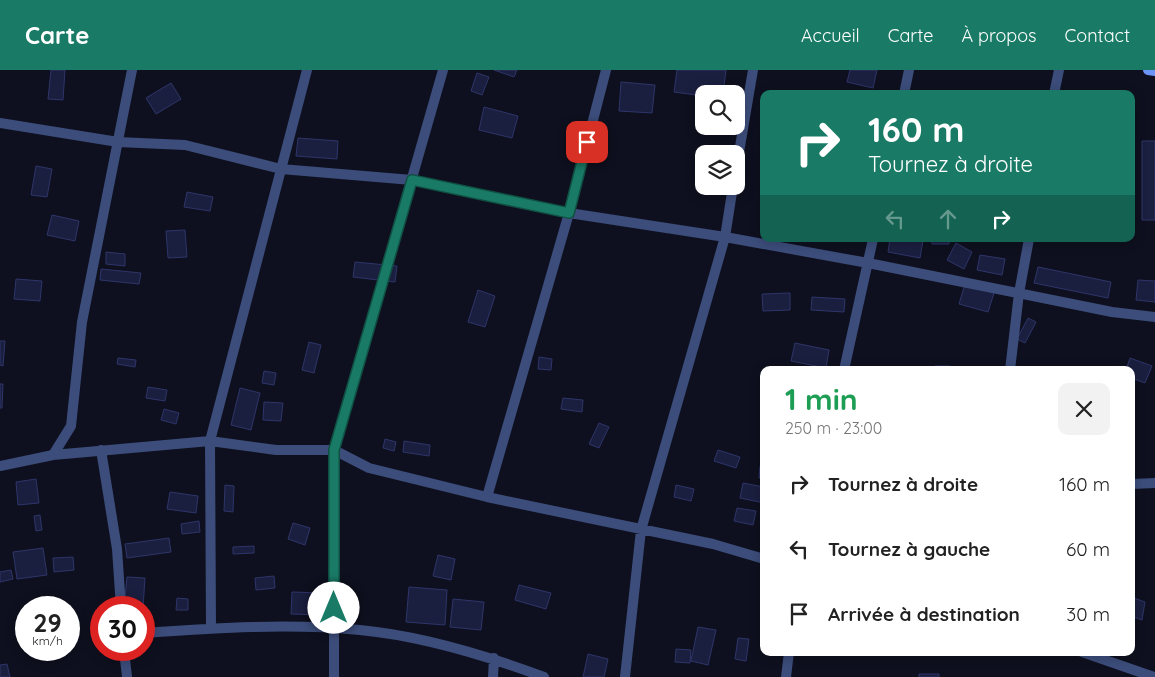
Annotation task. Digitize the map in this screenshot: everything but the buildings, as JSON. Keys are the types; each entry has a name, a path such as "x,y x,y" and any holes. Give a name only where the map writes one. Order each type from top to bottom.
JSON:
{"main road":[{"path":"1148,70 1155,71"}],"street":[{"path":"53,455 71,426 82,322 132,70"},
{"path":"211,628 210,442 307,70"},
{"path":"334,677 334,450 443,70"},
{"path":"487,497 569,213 606,70"},
{"path":"740,145 754,70"},
{"path":"905,90 909,70"},
{"path":"1055,90 1059,70"},
{"path":"0,123 118,142 185,145 281,169 412,180 569,213 725,237 868,263 1112,312 1155,317"},
{"path":"625,677 641,530 725,237 732,195"},
{"path":"845,366 873,242"},
{"path":"1010,366 1019,293 1028,242"},
{"path":"0,466 53,455 210,442 276,450 334,450 369,468 487,497 713,544 760,558"},
{"path":"101,450 117,549 120,596"},
{"path":"1135,484 1155,483"},
{"path":"155,632 211,628 334,628 362,630 423,641 494,658 544,677"},
{"path":"786,677 789,656"},
{"path":"1094,656 1154,677"},
{"path":"493,677 494,658"},
{"path":"125,661 127,677"}],"route":[{"path":"334,608 334,450 412,180 569,213 587,142"}]}
